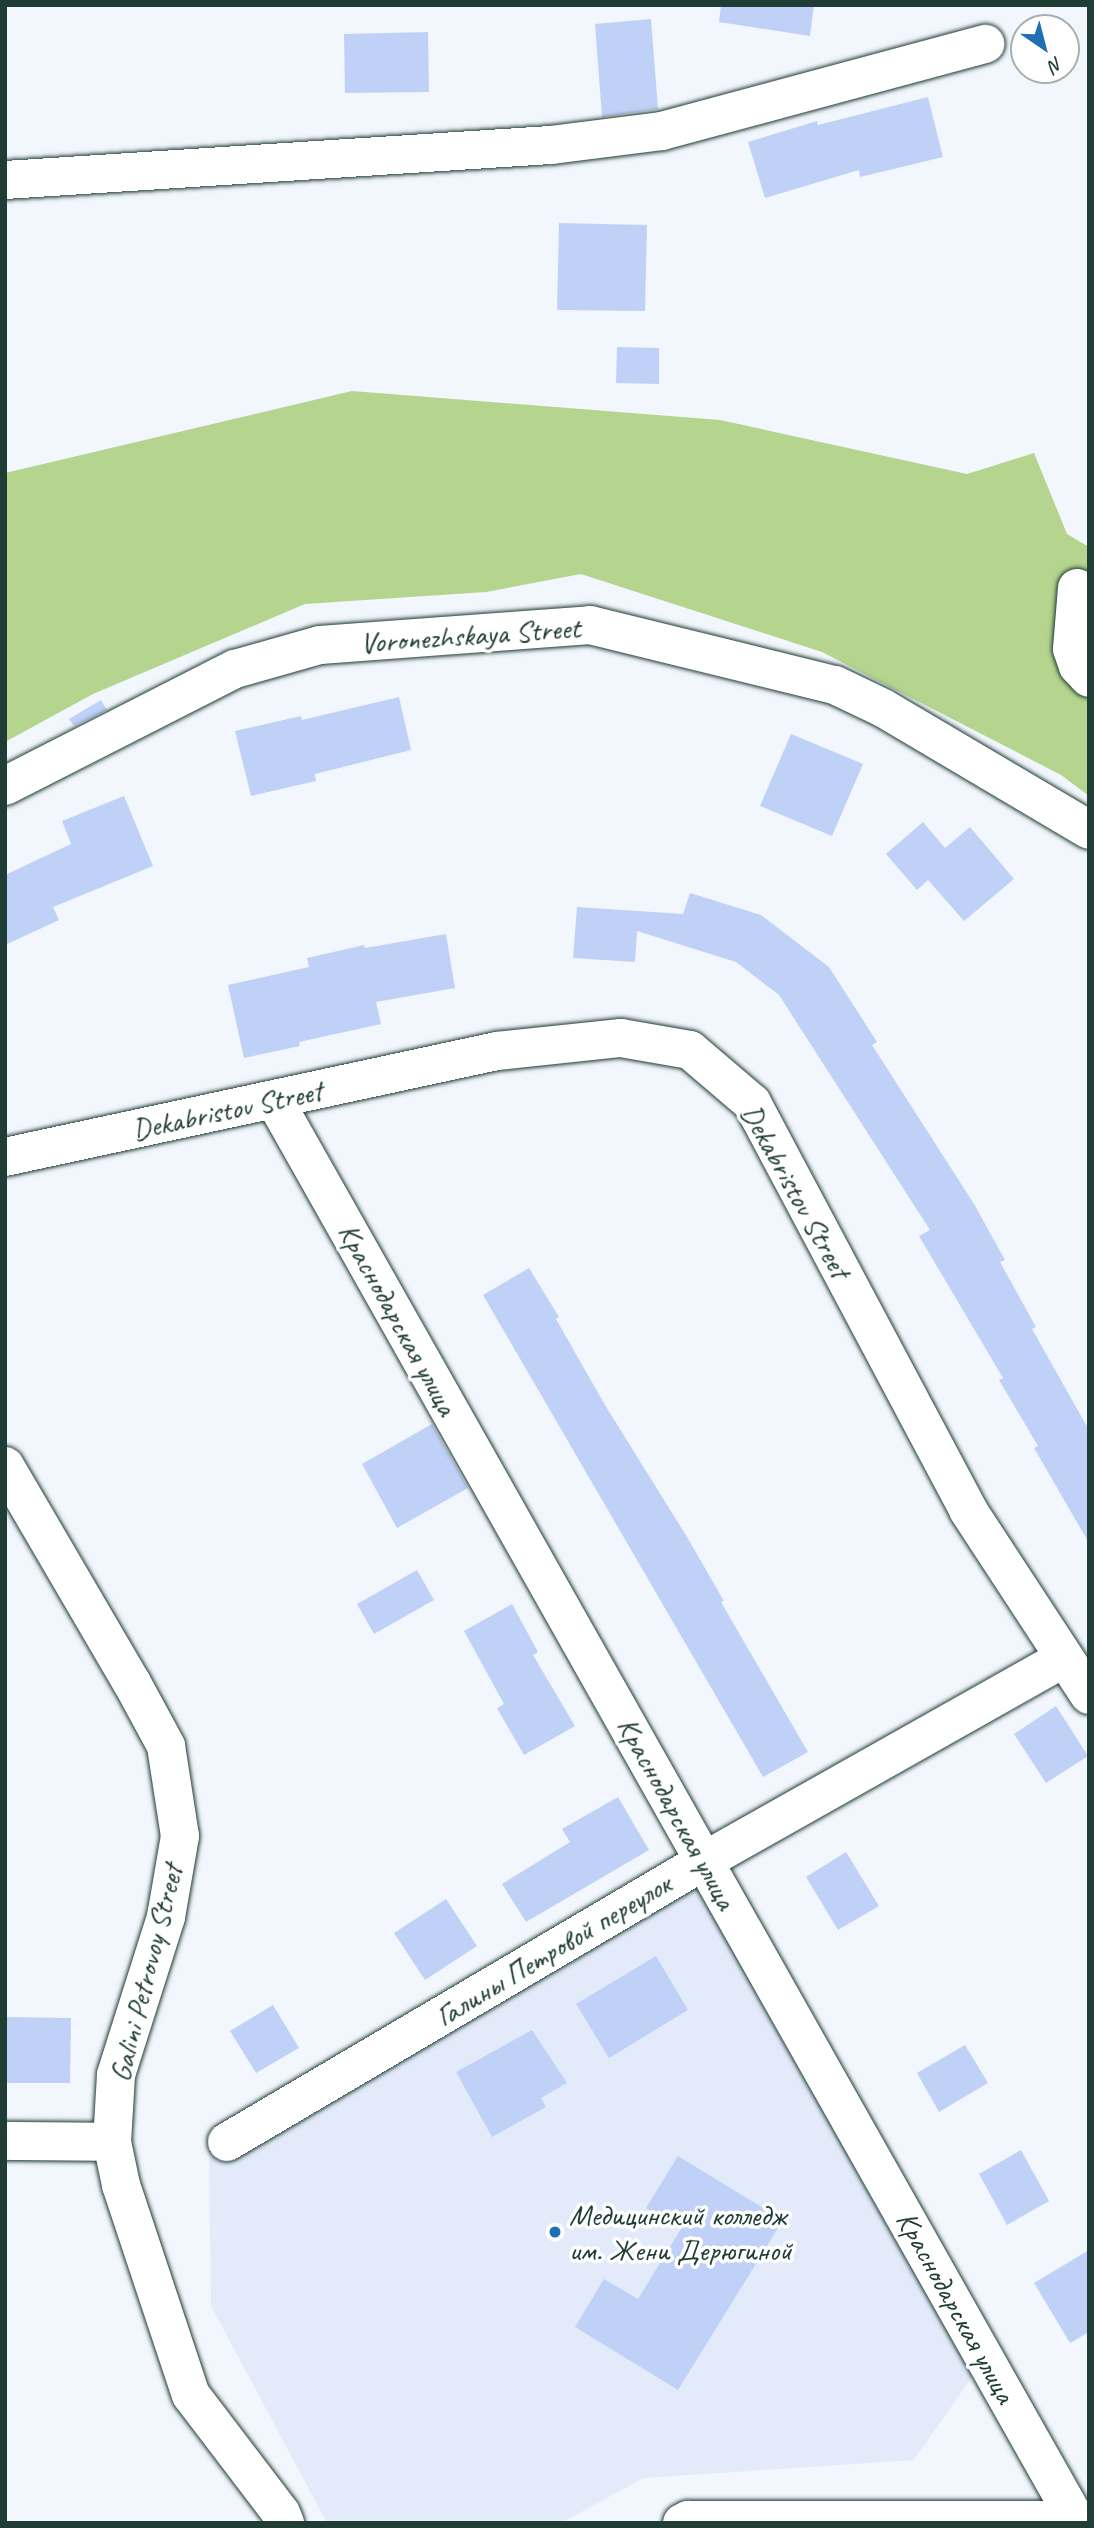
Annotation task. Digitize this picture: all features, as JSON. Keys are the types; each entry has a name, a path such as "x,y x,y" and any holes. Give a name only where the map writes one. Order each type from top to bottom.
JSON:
{"street":[{"path":"5,180 551,145 662,131 985,44"},
{"path":"1077,588 1072,649 1078,666 1089,678"},
{"name":"Voronezhskaya Street","path":"5,786 235,670 320,645 590,625 835,685 883,708 1089,830"},
{"name":"Dekabristov Street","path":"5,1157 275,1101 497,1051 621,1038 690,1050 752,1103 968,1510 1089,1695"},
{"name":"Краснодарская улица","path":"275,1101 1079,2521"},
{"name":"Galini Petrovoy Street","path":"5,1466 166,1746 180,1836 166,1917 116,2075 112,2142 121,2185 191,2395 281,2513 285,2523"},
{"name":"Галины Петровой переулок","path":"227,2142 704,1861 1064,1658"},
{"path":"5,2141 112,2142"},
{"path":"682,2523 688,2520 1079,2521"}],"shaded area":[{"name":"Медицинский колледж им. Жени Дерюгиной","path":"701,1879 977,2370 914,2460 644,2478 561,2523 327,2523 211,2306 209,2157"}],"green space":[{"path":"352,391 720,420 967,474 1034,453 1067,534 1089,547 1089,796 1061,775 822,652 581,574 486,592 305,604 93,694 5,742 5,473"}],"building":[{"path":"721,5 814,5 810,36 719,22"},
{"path":"651,19 658,109 602,117 595,24"},
{"path":"428,32 429,92 345,93 344,34"},
{"path":"928,97 943,157 860,177 859,170 765,198 748,142 817,121 818,125"},
{"path":"559,223 647,225 645,311 557,310"},
{"path":"617,347 659,348 659,384 616,383"},
{"path":"399,697 411,750 315,774 316,781 251,796 235,731 301,716 302,720"},
{"path":"101,700 107,710 74,726 69,719"},
{"path":"791,734 863,764 832,836 760,806"},
{"path":"124,796 153,866 53,907 59,920 5,945 5,875 71,844 62,821"},
{"path":"923,822 945,848 970,827 1014,879 964,921 928,880 917,890 886,854"},
{"path":"690,893 761,915 829,967 877,1042 872,1045 974,1204 1005,1260 1000,1262 1036,1327 1032,1329 1089,1430 1089,1543 1034,1448 1038,1446 999,1380 1003,1378 919,1236 930,1230 779,995 736,962 637,931 635,962 573,958 577,907 683,914"},
{"path":"446,934 455,988 376,1002 381,1024 299,1042 300,1046 244,1058 228,985 309,967 307,958 364,945 365,948"},
{"path":"529,1268 559,1317 556,1319 605,1405 724,1601 721,1602 808,1752 763,1777 483,1295"},
{"path":"432,1424 468,1488 397,1528 362,1464"},
{"path":"417,1570 434,1600 374,1634 357,1604"},
{"path":"512,1604 538,1652 533,1655 575,1726 524,1755 497,1708 504,1704 464,1631"},
{"path":"1056,1706 1088,1756 1046,1783 1014,1734"},
{"path":"618,1797 649,1850 526,1922 502,1884 570,1842 562,1829"},
{"path":"846,1852 879,1906 838,1930 806,1877"},
{"path":"446,1899 477,1946 425,1980 394,1933"},
{"path":"656,1956 688,2010 609,2058 576,2004"},
{"path":"273,2005 299,2048 256,2073 230,2031"},
{"path":"5,2017 71,2018 70,2083 5,2083"},
{"path":"532,2030 567,2083 541,2098 546,2107 492,2137 456,2072"},
{"path":"965,2045 988,2083 939,2112 917,2073"},
{"path":"1021,2150 1049,2201 1007,2225 979,2174"},
{"path":"678,2156 783,2220 678,2390 575,2327 604,2279 638,2299 681,2229 646,2208"},
{"path":"1089,2250 1089,2332 1070,2343 1034,2283"}],"place":[{"name":"Медицинский колледж им. Жени Дерюгиной","path":"555,2232"}]}
